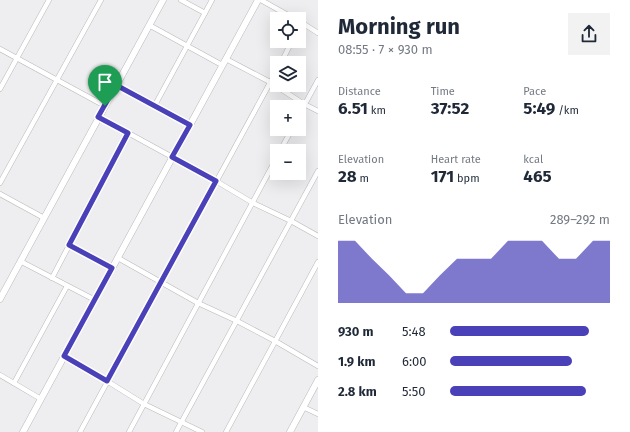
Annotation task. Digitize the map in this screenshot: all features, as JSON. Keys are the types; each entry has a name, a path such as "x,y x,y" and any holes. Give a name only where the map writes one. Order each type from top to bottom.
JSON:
{"street":[{"path":"0,89 49,0"},
{"path":"0,183 101,0"},
{"path":"0,299 162,0"},
{"path":"181,0 205,13"},
{"path":"155,105 212,0"},
{"path":"23,432 258,0"},
{"path":"261,0 282,12"},
{"path":"80,432 270,82 187,46 149,25"},
{"path":"306,25 318,33"},
{"path":"0,49 105,106"},
{"path":"306,101 318,80"},
{"path":"116,85 190,125"},
{"path":"285,92 298,100"},
{"path":"306,105 318,111"},
{"path":"98,117 216,181 253,203 318,236"},
{"path":"52,278 128,133"},
{"path":"129,432 270,170"},
{"path":"176,432 318,171"},
{"path":"0,194 44,218"},
{"path":"69,245 112,268"},
{"path":"118,258 198,303 237,320 318,366"},
{"path":"20,262 95,300"},
{"path":"226,432 318,262"},
{"path":"14,383 68,286"},
{"path":"64,356 144,404 202,432"},
{"path":"0,375 41,399"},
{"path":"290,432 318,380"},
{"path":"303,406 318,414"}],"route":[{"path":"116,85 190,125 172,157 216,181 107,381 64,356 112,268 69,245 128,133 98,117 105,106 116,85"}]}
